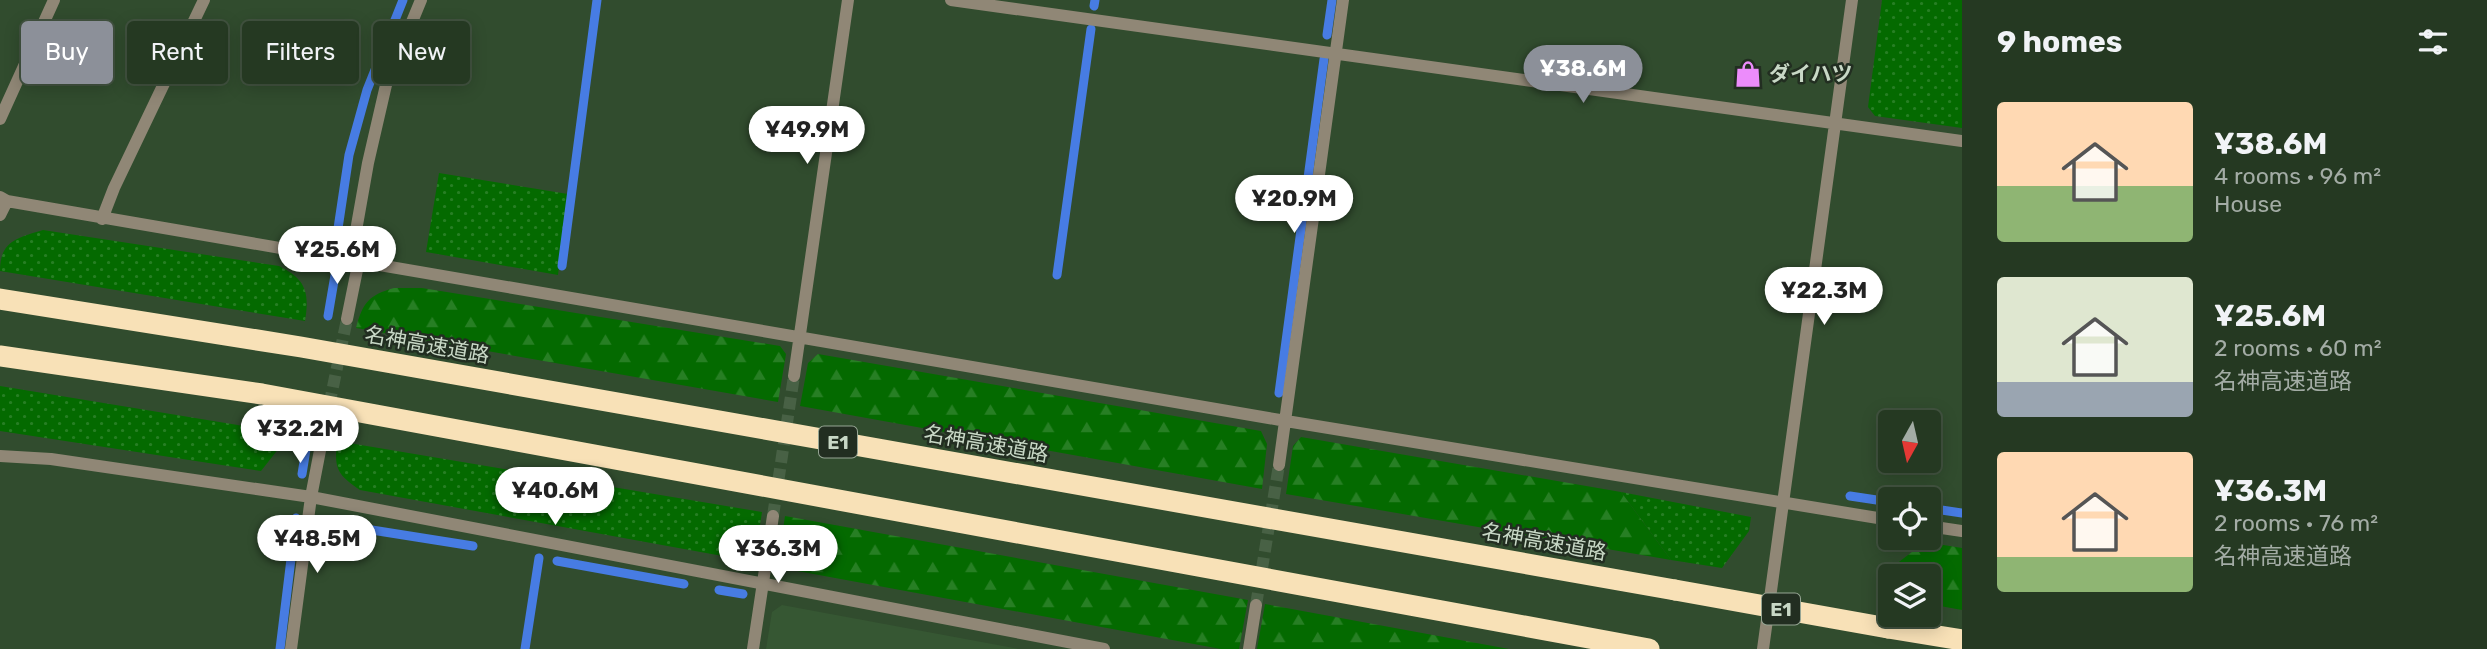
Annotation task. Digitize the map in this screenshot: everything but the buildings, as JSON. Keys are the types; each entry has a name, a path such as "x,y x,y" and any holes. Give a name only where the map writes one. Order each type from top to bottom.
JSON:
{"highway":[{"name":"名神高速道路","path":"0,299 302,347 1962,640"},
{"path":"0,356 276,396 1649,649"}],"street":[{"path":"0,119 54,0"},
{"path":"103,219 114,188 204,0"},
{"path":"347,318 368,163 386,85 421,0"},
{"path":"794,376 848,0"},
{"path":"951,0 1962,141"},
{"path":"1279,465 1343,0"},
{"path":"1763,649 1852,0"},
{"path":"0,215 4,199 103,219 1286,421 1878,518"},
{"path":"291,649 311,497 323,440"},
{"path":"0,456 51,459 311,497 1104,649"},
{"path":"753,649 773,516"},
{"path":"1941,528 1962,531"},
{"path":"1249,649 1256,605"}],"shaded area":[{"path":"782,605 1019,649 766,649 772,612"}],"green space":[{"path":"1882,0 1962,0 1962,128 1875,116 1868,107"},
{"path":"439,173 568,194 558,275 426,252"},
{"path":"43,230 279,266 295,276 304,287 307,302 305,321 0,271 3,253 12,242"},
{"path":"394,288 422,288 780,346 786,354 778,402 356,328 368,301"},
{"path":"818,354 1261,431 1267,444 1262,489 800,406 808,363"},
{"path":"0,386 286,433 283,443 261,471 0,431"},
{"path":"1301,437 1621,492 1671,560 1286,494 1293,446"},
{"path":"337,441 762,512 755,557 750,561 360,490 346,480 339,470 336,458"},
{"path":"1621,492 1751,517 1749,531 1722,568 1671,560"},
{"path":"785,516 1248,600 1239,649 1221,649 781,568 778,562"},
{"path":"1941,545 1962,548 1962,610 1941,606 1941,564 1896,564 1915,550 1941,550"},
{"path":"1265,604 1509,649 1257,649"}],"waterway":[{"path":"337,235 349,155 367,90 403,0"},
{"path":"562,266 597,0"},
{"path":"1094,6 1095,0"},
{"path":"1327,35 1332,0"},
{"path":"1057,275 1091,29"},
{"path":"1279,393 1324,59"},
{"path":"328,316 335,275"},
{"path":"302,474 308,437"},
{"path":"1850,496 1878,500"},
{"path":"1941,510 1962,513"},
{"path":"280,649 296,518"},
{"path":"315,521 473,546"},
{"path":"525,649 539,558"},
{"path":"557,561 684,584"},
{"path":"719,590 743,594"}],"tunnel":[{"path":"322,440 347,319"},
{"path":"773,516 794,376"},
{"path":"1256,605 1279,465"}],"place":[{"name":"ダイハツ","path":"1748,74"}]}
